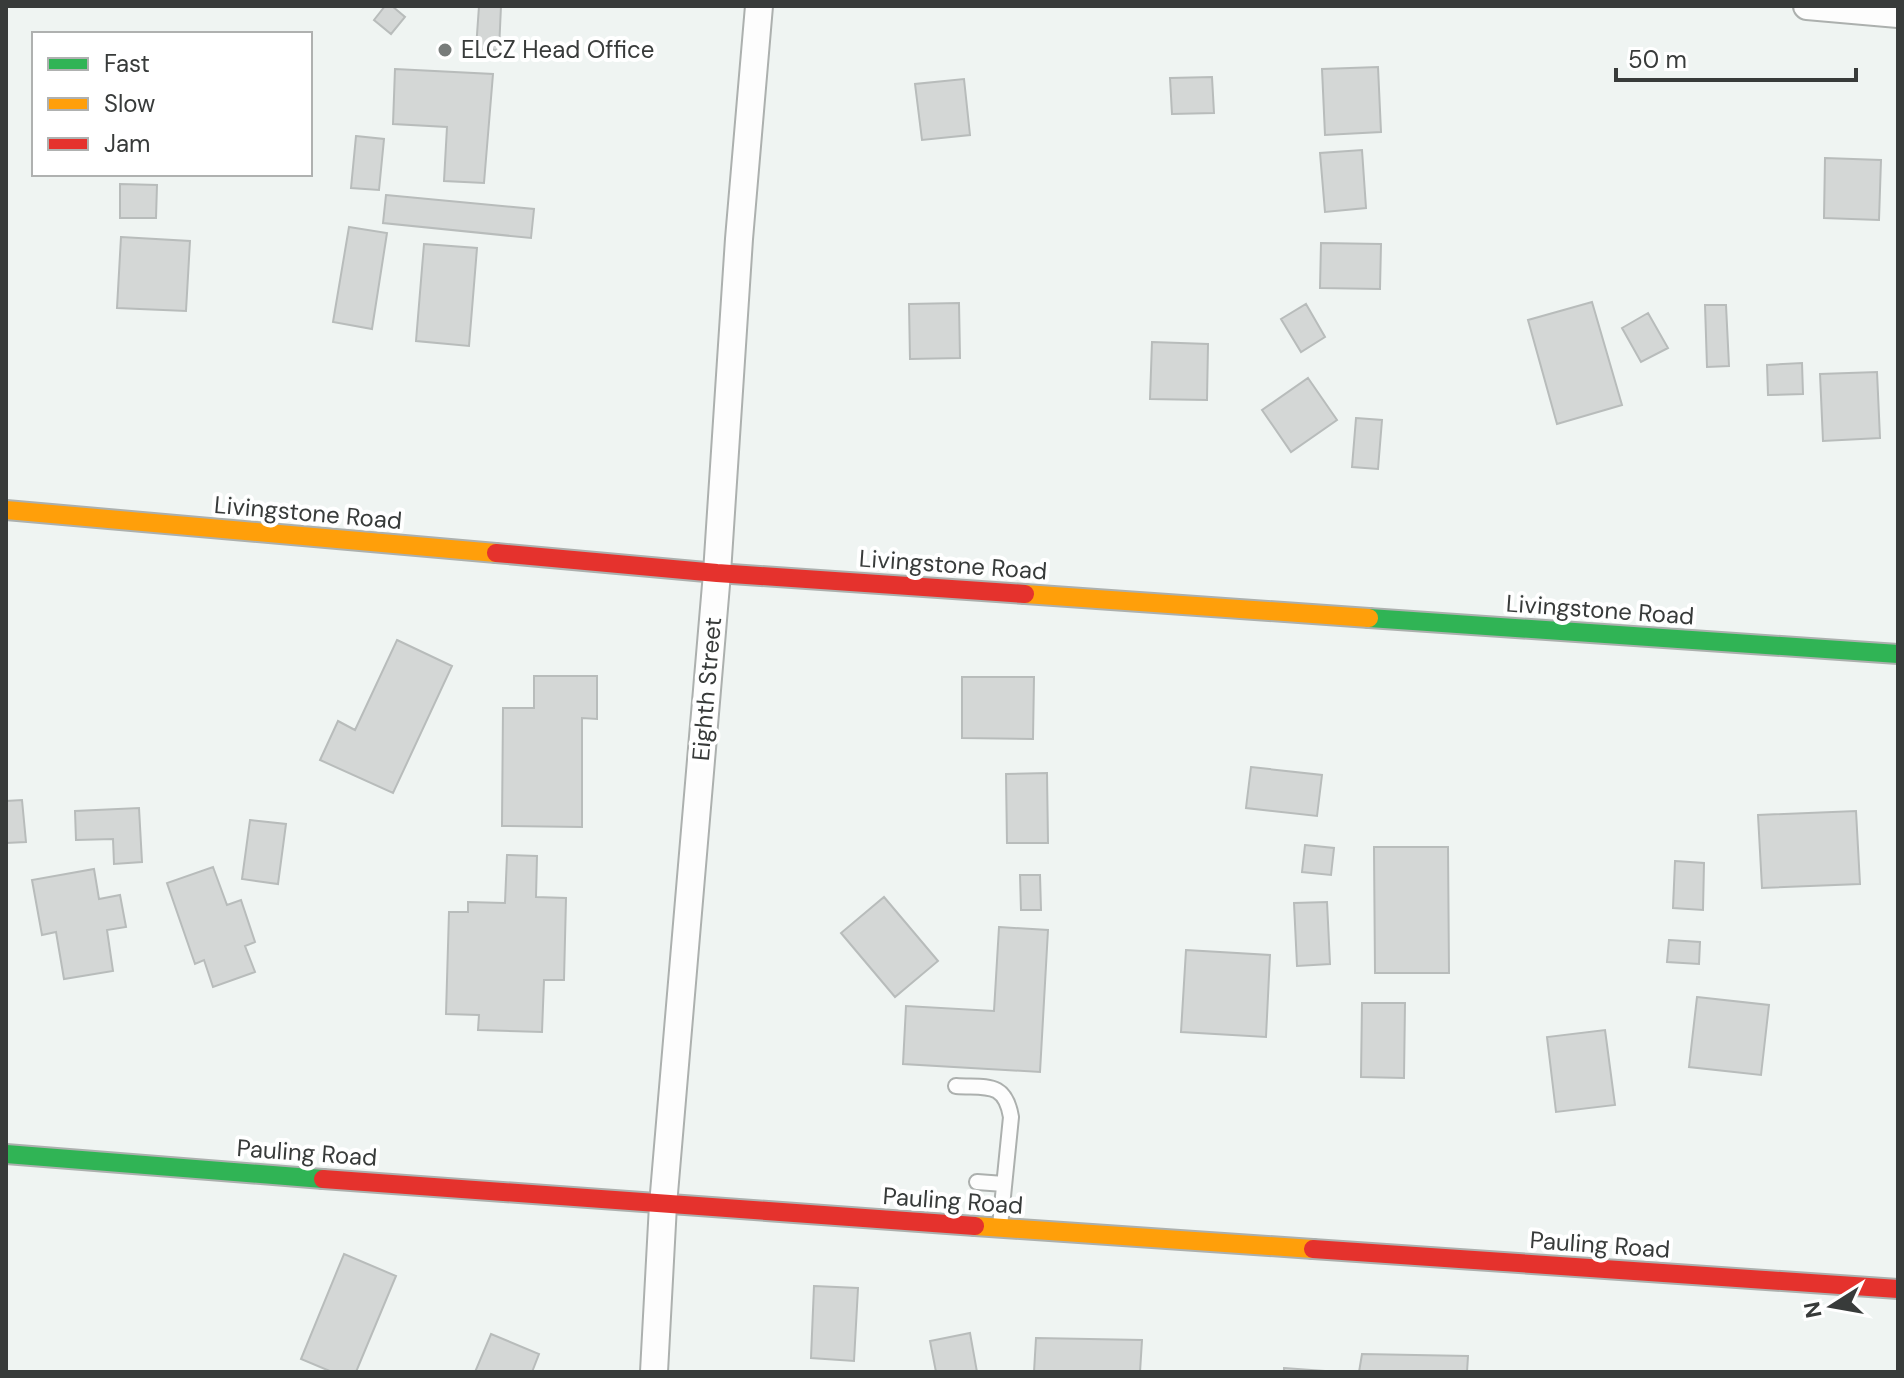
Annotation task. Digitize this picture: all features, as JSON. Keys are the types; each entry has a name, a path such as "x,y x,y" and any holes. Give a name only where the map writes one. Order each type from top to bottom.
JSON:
{"street":[{"name":"Eighth Street","path":"654,1372 663,1205 717,573 739,239 759,6"},
{"path":"1807,6 1898,14"},
{"name":"Livingstone Road","path":"6,510 717,573 1898,654"},
{"name":"Pauling Road","path":"6,1154 663,1205 1898,1289"}],"lane":[{"path":"956,1086 996,1088 1004,1093 1011,1117 1000,1228"},
{"path":"977,1182 1004,1184"}],"building":[{"path":"385,6 392,6 405,17 391,34 374,20"},
{"path":"479,6 501,6 499,50 476,49"},
{"path":"1378,67 1381,132 1325,135 1322,69"},
{"path":"395,69 493,74 484,183 444,181 447,127 393,124"},
{"path":"1212,77 1214,113 1172,114 1170,78"},
{"path":"964,79 970,135 922,140 915,84"},
{"path":"356,136 384,139 379,190 351,188"},
{"path":"1362,150 1366,208 1325,212 1320,153"},
{"path":"1825,158 1881,160 1879,220 1824,218"},
{"path":"120,184 157,185 156,218 120,218"},
{"path":"386,195 534,209 531,238 383,223"},
{"path":"349,227 387,233 372,329 333,322"},
{"path":"121,237 190,241 186,311 117,308"},
{"path":"1321,243 1381,244 1380,289 1320,288"},
{"path":"424,244 477,248 469,346 416,341"},
{"path":"1592,302 1622,405 1557,424 1528,320"},
{"path":"959,303 960,358 910,359 909,304"},
{"path":"1306,304 1325,337 1301,352 1281,319"},
{"path":"1705,305 1726,305 1729,366 1707,367"},
{"path":"1648,313 1668,348 1641,362 1622,328"},
{"path":"1152,342 1208,344 1207,400 1150,399"},
{"path":"1802,363 1803,394 1768,395 1767,365"},
{"path":"1877,372 1880,438 1823,441 1820,374"},
{"path":"1308,378 1337,420 1291,452 1262,410"},
{"path":"1356,418 1382,420 1378,469 1352,467"},
{"path":"397,640 452,666 393,793 320,760 338,721 355,730"},
{"path":"534,676 597,676 597,719 582,718 582,827 502,826 503,708 534,708"},
{"path":"962,677 1034,677 1033,739 962,738"},
{"path":"1251,767 1322,775 1317,816 1246,808"},
{"path":"1047,773 1048,843 1007,843 1006,774"},
{"path":"22,800 26,842 6,843 6,801"},
{"path":"139,808 142,862 114,864 113,839 76,840 75,811"},
{"path":"1856,811 1860,884 1762,888 1758,815"},
{"path":"250,820 286,824 278,884 242,879"},
{"path":"1305,845 1334,848 1331,875 1302,872"},
{"path":"1374,847 1448,847 1449,973 1375,973"},
{"path":"507,855 537,856 536,897 566,898 564,980 544,980 542,1032 478,1030 479,1015 446,1014 449,912 468,912 468,902 505,903"},
{"path":"1675,861 1704,863 1703,910 1673,908"},
{"path":"213,867 227,905 241,900 255,942 245,946 255,972 213,987 204,960 195,964 167,883"},
{"path":"94,869 99,899 120,895 126,927 107,930 113,971 64,979 56,932 42,935 32,880"},
{"path":"1020,875 1040,875 1041,910 1021,910"},
{"path":"884,897 938,961 895,997 841,933"},
{"path":"1327,902 1330,964 1297,966 1294,903"},
{"path":"999,927 1048,930 1040,1072 903,1064 906,1006 994,1011"},
{"path":"1669,940 1700,942 1699,964 1667,962"},
{"path":"1186,950 1270,955 1266,1037 1181,1032"},
{"path":"1697,997 1769,1005 1761,1075 1689,1067"},
{"path":"1362,1003 1405,1003 1404,1078 1361,1077"},
{"path":"1605,1030 1615,1105 1556,1112 1547,1037"},
{"path":"344,1254 396,1276 356,1372 332,1372 301,1359"},
{"path":"814,1286 858,1288 854,1361 811,1358"},
{"path":"970,1333 977,1372 936,1372 930,1341"},
{"path":"491,1334 539,1354 532,1372 475,1372"},
{"path":"1036,1338 1142,1340 1140,1372 1034,1372"},
{"path":"1362,1354 1468,1356 1467,1372 1359,1372"},
{"path":"1284,1368 1325,1371 1284,1372"}],"traffic: fast":[{"path":"1369,618 1898,654"},
{"path":"6,1154 323,1179"}],"traffic: slow":[{"path":"6,510 496,553"},
{"path":"1025,594 1369,618"},
{"path":"975,1226 1313,1249"}],"traffic: jam":[{"path":"496,553 717,573 1025,594"},
{"path":"323,1179 975,1226"},
{"path":"1313,1249 1898,1289"}],"place":[{"name":"ELCZ Head Office","path":"445,50"}]}
